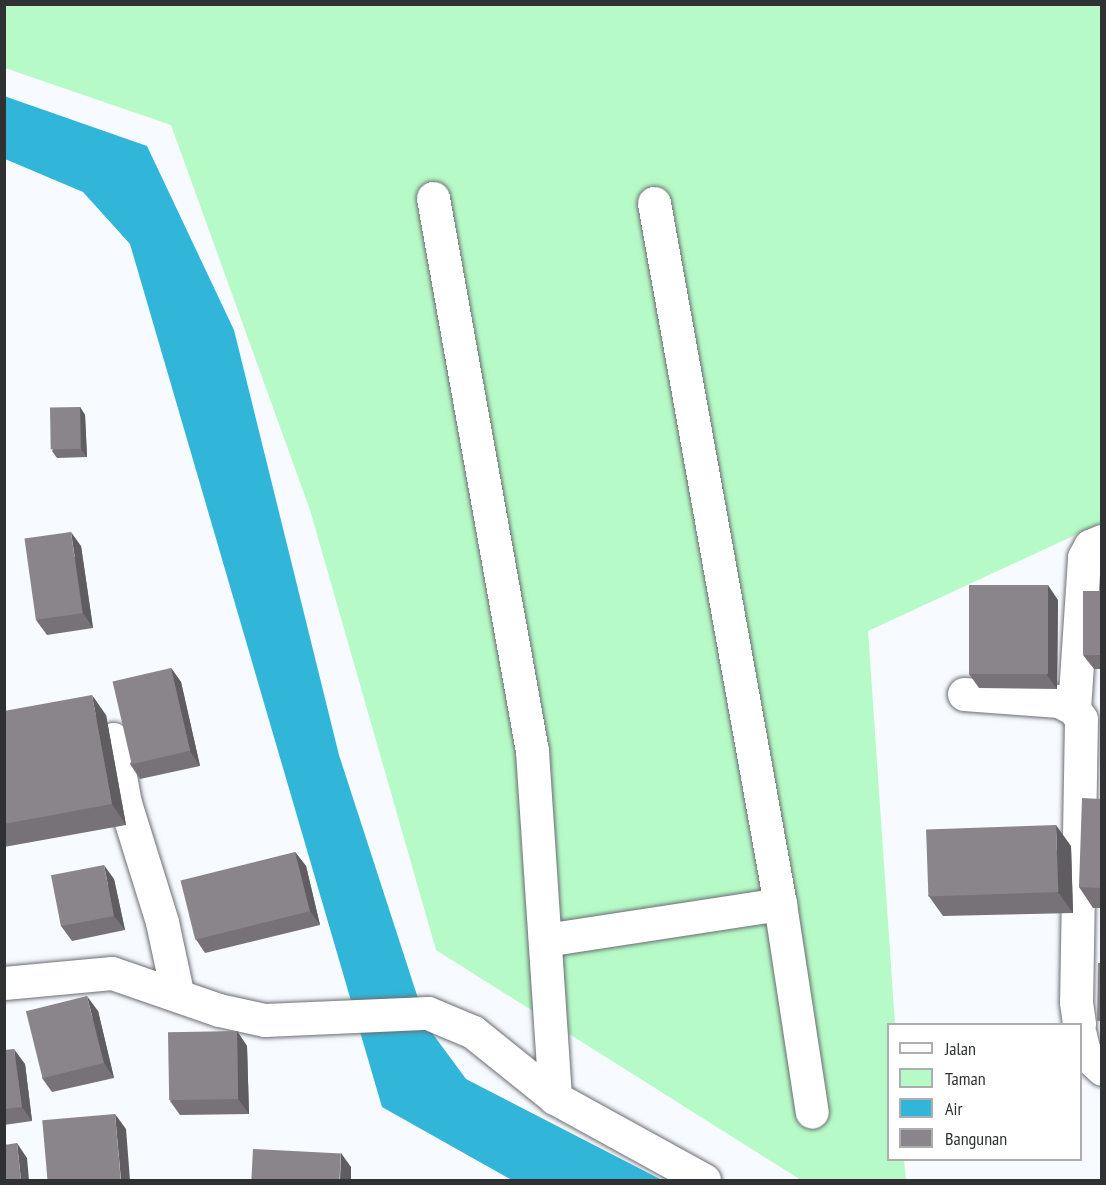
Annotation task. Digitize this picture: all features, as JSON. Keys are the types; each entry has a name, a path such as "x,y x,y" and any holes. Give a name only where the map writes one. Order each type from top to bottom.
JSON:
{"street":[{"path":"433,198 532,751 555,1098"},
{"path":"654,202 780,904 812,1112"},
{"path":"1074,709 1084,557 1090,546 1101,541"},
{"path":"964,694 1059,701 1074,709 1081,719 1076,1002 1079,1023"},
{"path":"113,739 125,803 162,922 177,992"},
{"path":"545,940 780,904"},
{"path":"4,983 112,973 177,992 219,1010 265,1020 350,1019 428,1013 473,1032 555,1098 704,1180"},
{"path":"1082,1044 1084,1052 1101,1069"}],"green space":[{"path":"5,5 1101,5 1101,523 868,631 895,1023 887,1023 887,1161 904,1161 906,1180 801,1180 436,950 310,510 171,125 5,68"}],"water":[{"path":"4,96 147,146 234,330 339,755 427,1026 466,1079 662,1180 512,1180 382,1107 130,244 83,192 5,159"}],"building":[{"path":"80,407 81,449 51,450 50,408"},
{"path":"71,532 82,613 36,620 24,539"},
{"path":"969,585 1048,585 1048,674 969,674"},
{"path":"1083,591 1101,591 1101,655 1083,655"},
{"path":"171,668 190,751 132,764 113,681"},
{"path":"92,695 112,804 4,824 4,711"},
{"path":"1082,798 1101,799 1101,888 1079,887"},
{"path":"1056,825 1058,892 928,896 926,830"},
{"path":"295,852 310,911 195,940 181,881"},
{"path":"104,865 114,916 61,926 51,875"},
{"path":"1098,963 1101,963 1101,1021 1097,1021"},
{"path":"87,996 104,1063 43,1078 26,1011"},
{"path":"237,1031 238,1099 169,1100 168,1032"},
{"path":"14,1049 22,1107 4,1109 4,1050"},
{"path":"115,1114 121,1180 47,1180 42,1120"},
{"path":"17,1143 21,1180 4,1180 4,1145"},
{"path":"253,1149 341,1154 339,1180 251,1180"}]}
